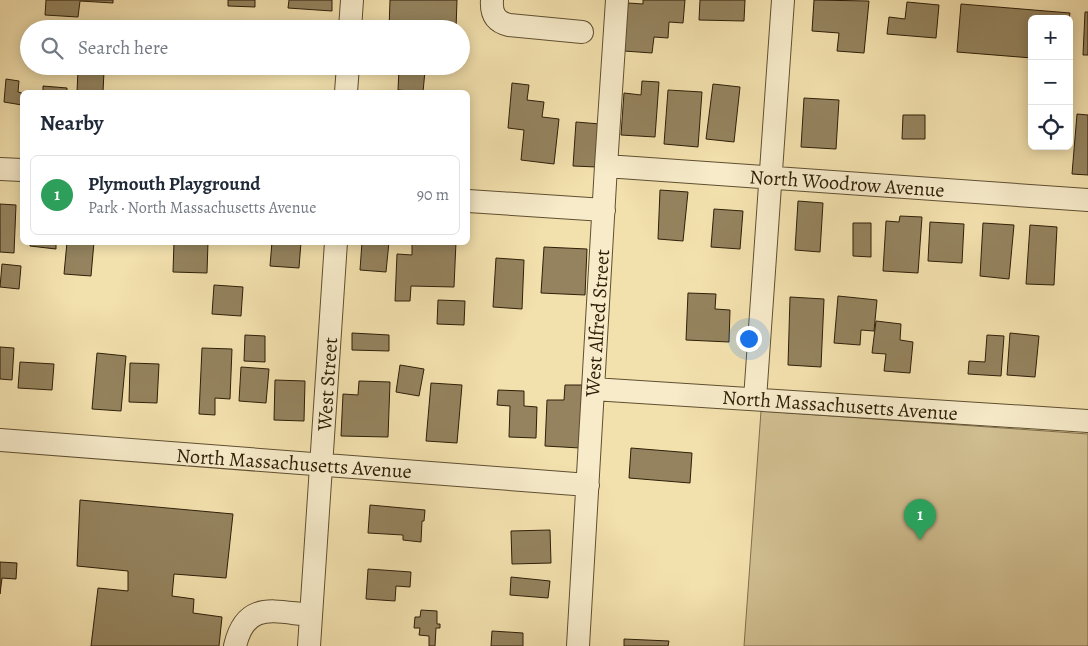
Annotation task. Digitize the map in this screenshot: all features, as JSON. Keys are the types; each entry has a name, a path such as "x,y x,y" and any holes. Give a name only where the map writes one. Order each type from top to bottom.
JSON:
{"street":[{"path":"351,20 352,0"},
{"path":"492,0 491,8 494,16 500,23 582,32"},
{"name":"West Alfred Street","path":"578,646 617,0"},
{"path":"754,399 783,0"},
{"path":"346,90 347,75"},
{"name":"North Woodrow Avenue","path":"606,166 1088,200"},
{"path":"0,169 20,170"},
{"path":"470,201 604,210"},
{"name":"West Street","path":"309,646 336,245"},
{"name":"North Massachusetts Avenue","path":"593,389 1088,421"},
{"name":"North Massachusetts Avenue","path":"0,440 588,485"},
{"path":"235,646 241,627 247,619 256,613 311,615"}],"shaded area":[{"path":"761,411 1088,434 1088,646 744,646"}],"building":[{"path":"46,0 113,0 113,3 80,1 78,17 45,15"},
{"path":"228,0 255,0 255,7 228,6"},
{"path":"289,0 332,0 332,11 288,8"},
{"path":"390,0 457,0 456,20 389,20"},
{"path":"643,0 685,0 683,23 669,22 668,38 654,37 652,53 624,51 628,3 643,4"},
{"path":"700,0 745,0 744,21 699,20"},
{"path":"814,0 869,1 864,53 837,51 839,33 812,31"},
{"path":"907,2 939,5 936,38 887,34 889,17 905,19"},
{"path":"961,4 1070,13 1070,15 1028,15 1028,58 957,52"},
{"path":"1085,12 1088,12 1088,55 1083,55"},
{"path":"78,75 104,75 103,90 77,90"},
{"path":"399,75 425,75 423,90 398,90"},
{"path":"6,79 19,81 20,105 4,102"},
{"path":"642,81 659,82 655,137 621,135 624,93 641,95"},
{"path":"512,83 529,85 527,100 544,102 542,117 559,119 554,164 521,160 524,130 508,128"},
{"path":"713,84 740,87 734,142 706,139"},
{"path":"43,86 67,88 67,90 43,90"},
{"path":"668,90 702,92 698,147 664,144"},
{"path":"804,98 839,100 836,149 801,147"},
{"path":"1077,114 1088,115 1088,175 1072,174"},
{"path":"903,115 925,115 925,139 902,139"},
{"path":"576,122 600,124 597,167 573,166"},
{"path":"660,190 688,192 683,241 658,239"},
{"path":"798,201 823,203 820,252 795,250"},
{"path":"0,204 16,205 14,253 0,252"},
{"path":"714,209 743,211 740,249 711,247"},
{"path":"900,216 922,217 918,273 883,271 886,221 899,222"},
{"path":"930,222 964,224 962,263 928,261"},
{"path":"853,223 871,223 871,257 853,256"},
{"path":"983,223 1014,225 1009,279 980,276"},
{"path":"1030,225 1057,227 1054,285 1026,284"},
{"path":"56,245 56,249 30,246"},
{"path":"67,245 94,245 91,276 64,274"},
{"path":"174,245 208,245 207,273 173,272"},
{"path":"272,245 301,245 299,268 270,266"},
{"path":"362,245 389,245 386,272 360,270"},
{"path":"412,245 456,245 454,287 411,286 410,301 395,301 397,254 412,255"},
{"path":"544,247 587,249 585,295 541,293"},
{"path":"496,258 524,260 522,309 493,307"},
{"path":"2,264 21,266 19,289 0,287"},
{"path":"214,285 243,287 241,316 212,314"},
{"path":"688,293 716,294 715,309 730,310 729,342 686,340"},
{"path":"838,296 877,300 874,331 861,330 860,345 834,343"},
{"path":"790,297 824,299 821,367 788,365"},
{"path":"438,300 465,301 464,325 437,324"},
{"path":"876,321 901,324 900,340 913,342 910,373 884,371 886,354 872,353"},
{"path":"352,333 389,335 389,351 352,350"},
{"path":"1010,333 1039,336 1035,377 1007,375"},
{"path":"245,335 265,336 265,362 244,361"},
{"path":"987,335 1004,336 1001,376 968,374 969,361 985,362"},
{"path":"0,347 14,348 12,380 0,379"},
{"path":"202,348 232,349 230,399 215,398 215,415 199,414"},
{"path":"97,353 126,356 121,411 92,409"},
{"path":"20,362 54,364 52,390 18,388"},
{"path":"130,363 159,364 157,403 129,402"},
{"path":"400,365 424,369 419,396 396,392"},
{"path":"241,367 269,369 266,403 239,401"},
{"path":"275,380 305,381 304,421 274,420"},
{"path":"359,381 390,382 388,437 341,436 343,394 358,395"},
{"path":"431,383 462,385 457,443 426,441"},
{"path":"565,385 582,385 580,448 545,446 547,400 564,400"},
{"path":"498,390 524,391 524,406 537,407 536,438 509,437 510,406 497,405"},
{"path":"631,448 692,453 690,483 629,478"},
{"path":"80,500 233,514 226,578 174,574 172,596 194,599 193,613 222,617 219,646 91,646 98,588 128,591 128,571 77,566"},
{"path":"370,505 425,510 424,521 422,521 421,542 403,540 403,535 368,533"},
{"path":"550,530 551,563 512,564 511,531"},
{"path":"0,562 17,563 16,579 2,578 0,594"},
{"path":"368,569 411,572 410,587 396,586 395,601 366,599"},
{"path":"511,577 550,581 548,598 510,595"},
{"path":"421,610 437,611 437,624 440,624 440,628 436,628 435,646 429,646 429,636 419,635 420,628 414,628 415,617 420,617"},
{"path":"492,631 523,633 523,646 491,646"},
{"path":"624,639 669,641 668,646 624,646"}],"place":[{"name":"Plymouth Playground","path":"920,540"}]}
